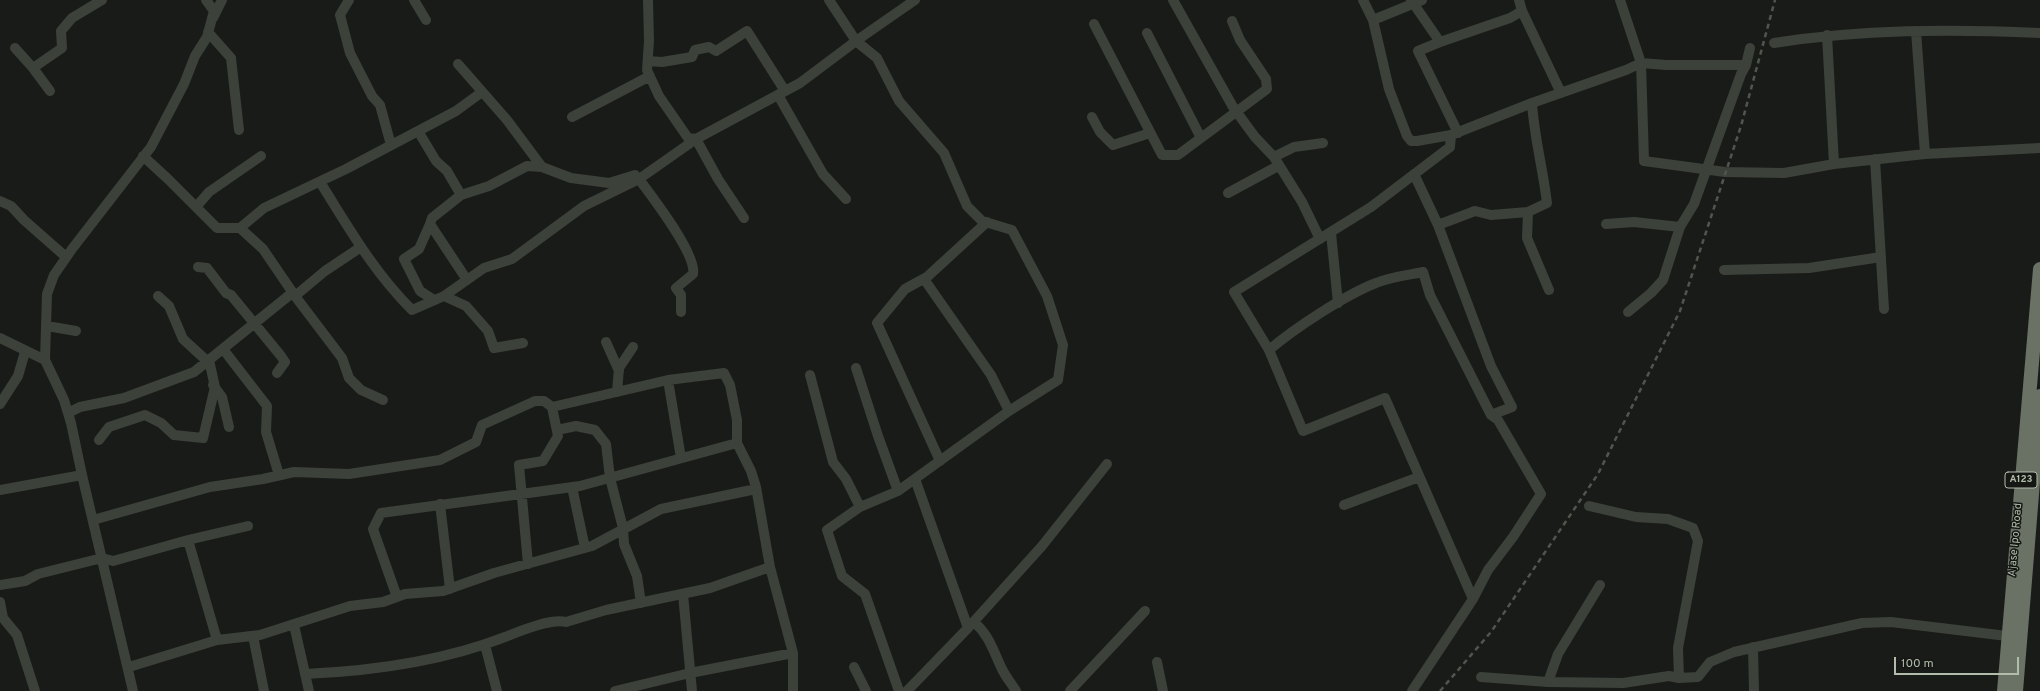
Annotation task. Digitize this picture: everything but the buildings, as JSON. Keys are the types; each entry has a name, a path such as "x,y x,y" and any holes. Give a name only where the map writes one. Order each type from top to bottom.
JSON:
{"highway":[{"name":"Ajase Ipo Road","path":"2004,691 2040,269"},
{"name":"Ajase Ipo Road","path":"2016,691 2040,396"}],"street":[{"path":"34,68 62,48 61,31 72,18 102,0"},
{"path":"133,691 68,413 61,393 45,360 47,294 54,275 66,257 151,147 208,32 214,11 206,0"},
{"path":"211,22 222,0"},
{"path":"349,0 340,15 350,53 372,96 380,105 391,145"},
{"path":"414,0 426,20"},
{"path":"648,0 649,41 647,70 659,96 688,138 696,139"},
{"path":"829,0 856,41 877,58 899,101 944,153 967,206 982,221 1012,230 1047,296 1063,345 1058,380 1009,411 898,491 860,506 826,530 842,576 865,594 899,691"},
{"path":"320,182 361,247 389,287 412,310 444,296 484,268 512,258 584,206 639,179 696,139 800,83 856,41 915,0"},
{"path":"1173,0 1237,112 1255,137 1276,161 1302,202 1320,239"},
{"path":"1363,0 1373,20 1389,89 1407,136 1411,141 1417,142 1454,134 1532,103 1626,70 1641,63 1654,65 1746,65"},
{"path":"1519,0 1522,12 1561,93"},
{"path":"1620,0 1641,63 1644,161 1707,170 1784,173 1834,164 1925,154 2040,148"},
{"path":"1373,20 1416,2 1440,42"},
{"path":"1473,599 1385,398 1303,431 1270,350 1234,292 1371,207 1450,147 1454,134 1418,51 1510,18 1522,12"},
{"path":"1094,24 1162,156 1178,155 1267,89 1266,79 1240,40 1232,21"},
{"path":"1774,42 1827,35 1892,30 2040,33"},
{"path":"648,61 662,62 692,57 695,50 709,48 716,51 747,31 782,93 823,174 846,199"},
{"path":"1916,31 1925,154"},
{"path":"208,32 231,58 239,130"},
{"path":"1148,33 1201,138"},
{"path":"1827,35 1834,164"},
{"path":"15,48 34,68 50,91"},
{"path":"1628,312 1651,293 1663,280 1680,226 1694,204 1741,74 1746,65 1750,48"},
{"path":"458,64 507,120 542,167"},
{"path":"572,117 650,76"},
{"path":"143,156 217,228 240,228 264,208 320,182 456,111 482,92"},
{"path":"1438,225 1475,211 1491,215 1528,212 1547,203 1541,157 1533,126 1532,103"},
{"path":"1092,117 1100,132 1114,145 1150,133"},
{"path":"418,131 436,161 447,171 461,195"},
{"path":"696,139 718,179 744,218"},
{"path":"1228,193 1294,147 1323,143"},
{"path":"196,207 209,192 261,156"},
{"path":"1875,159 1884,309"},
{"path":"434,300 420,291 404,259 419,249 432,218 461,195 489,186 527,166 542,167 571,178 609,183 651,170"},
{"path":"1414,174 1438,225 1491,366 1512,407 1491,416"},
{"path":"639,179 678,235 694,267 693,274 676,288 681,294 681,312"},
{"path":"0,201 11,206 24,220 66,257"},
{"path":"1528,212 1527,238 1549,290"},
{"path":"940,461 877,323 905,289 924,279 986,222"},
{"path":"1606,224 1634,222 1680,226"},
{"path":"430,224 467,280"},
{"path":"240,228 263,249 294,294 342,358 349,378 361,390 383,400"},
{"path":"1331,233 1338,303"},
{"path":"68,413 80,407 124,398 194,372 255,322 325,271 361,247"},
{"path":"1724,270 1809,268 1881,257"},
{"path":"198,267 207,268 226,293 231,295 255,322 284,362 277,373"},
{"path":"1270,350 1281,340 1338,303 1376,282 1423,272 1430,295 1491,416 1498,420 1541,494 1513,537 1488,570 1473,599 1412,691"},
{"path":"924,279 990,375 1009,411"},
{"path":"158,296 169,306 183,339 206,362 215,387 222,397 229,427"},
{"path":"444,296 466,306 488,331 494,348 523,343"},
{"path":"47,326 76,331"},
{"path":"0,338 25,352 45,360"},
{"path":"606,342 619,371"},
{"path":"617,392 619,371 633,347"},
{"path":"223,349 267,406 266,432 279,475"},
{"path":"0,404 18,376 25,352"},
{"path":"856,368 898,491"},
{"path":"552,407 668,380 724,373 730,385 738,420 737,443 751,470 770,567 793,653 793,691"},
{"path":"810,375 833,462 846,479 860,506"},
{"path":"668,380 681,458"},
{"path":"99,440 109,427 144,415 161,423 174,435 203,438 215,387"},
{"path":"93,520 210,487 294,472 349,474 440,460 476,442 482,425 535,401 544,401 552,407 558,436 543,461 519,465 528,564"},
{"path":"556,430 576,426 594,430 606,444 610,478 624,528 624,544 637,576 641,603"},
{"path":"397,597 373,529 382,513 572,486 610,478 737,443"},
{"path":"907,691 971,625 1042,546 1108,464"},
{"path":"0,490 82,475"},
{"path":"1344,505 1419,477"},
{"path":"915,479 971,625 982,629 991,642 1001,669 1016,691"},
{"path":"572,486 585,548"},
{"path":"128,667 217,640 253,636 294,625 350,606 384,602 405,594 443,591 528,564 592,546 661,509 756,490"},
{"path":"440,504 450,589"},
{"path":"1589,506 1636,517 1668,520 1692,528 1698,541 1678,648 1679,678"},
{"path":"0,585 25,581 38,574 102,558 113,561 188,540 248,526"},
{"path":"188,540 217,640"},
{"path":"305,674 352,672 390,667 441,657 485,645 526,629 561,621 566,622 606,610 710,588 770,567"},
{"path":"1548,682 1558,654 1600,585"},
{"path":"683,594 692,691"},
{"path":"0,602 3,618 17,635 35,691"},
{"path":"1074,689 1145,611"},
{"path":"1481,676 1548,682 1623,683 1669,676 1679,678 1698,677 1710,662 1734,652 1862,623 1891,622 2008,636"},
{"path":"294,625 309,691"},
{"path":"253,636 264,691"},
{"path":"485,645 497,691"},
{"path":"1753,647 1754,691"},
{"path":"615,691 793,653"},
{"path":"1157,662 1163,691"},
{"path":"854,667 866,691"}],"railway":[{"path":"1440,691 1491,632 1598,474 1680,311 1741,126 1775,0"}]}
